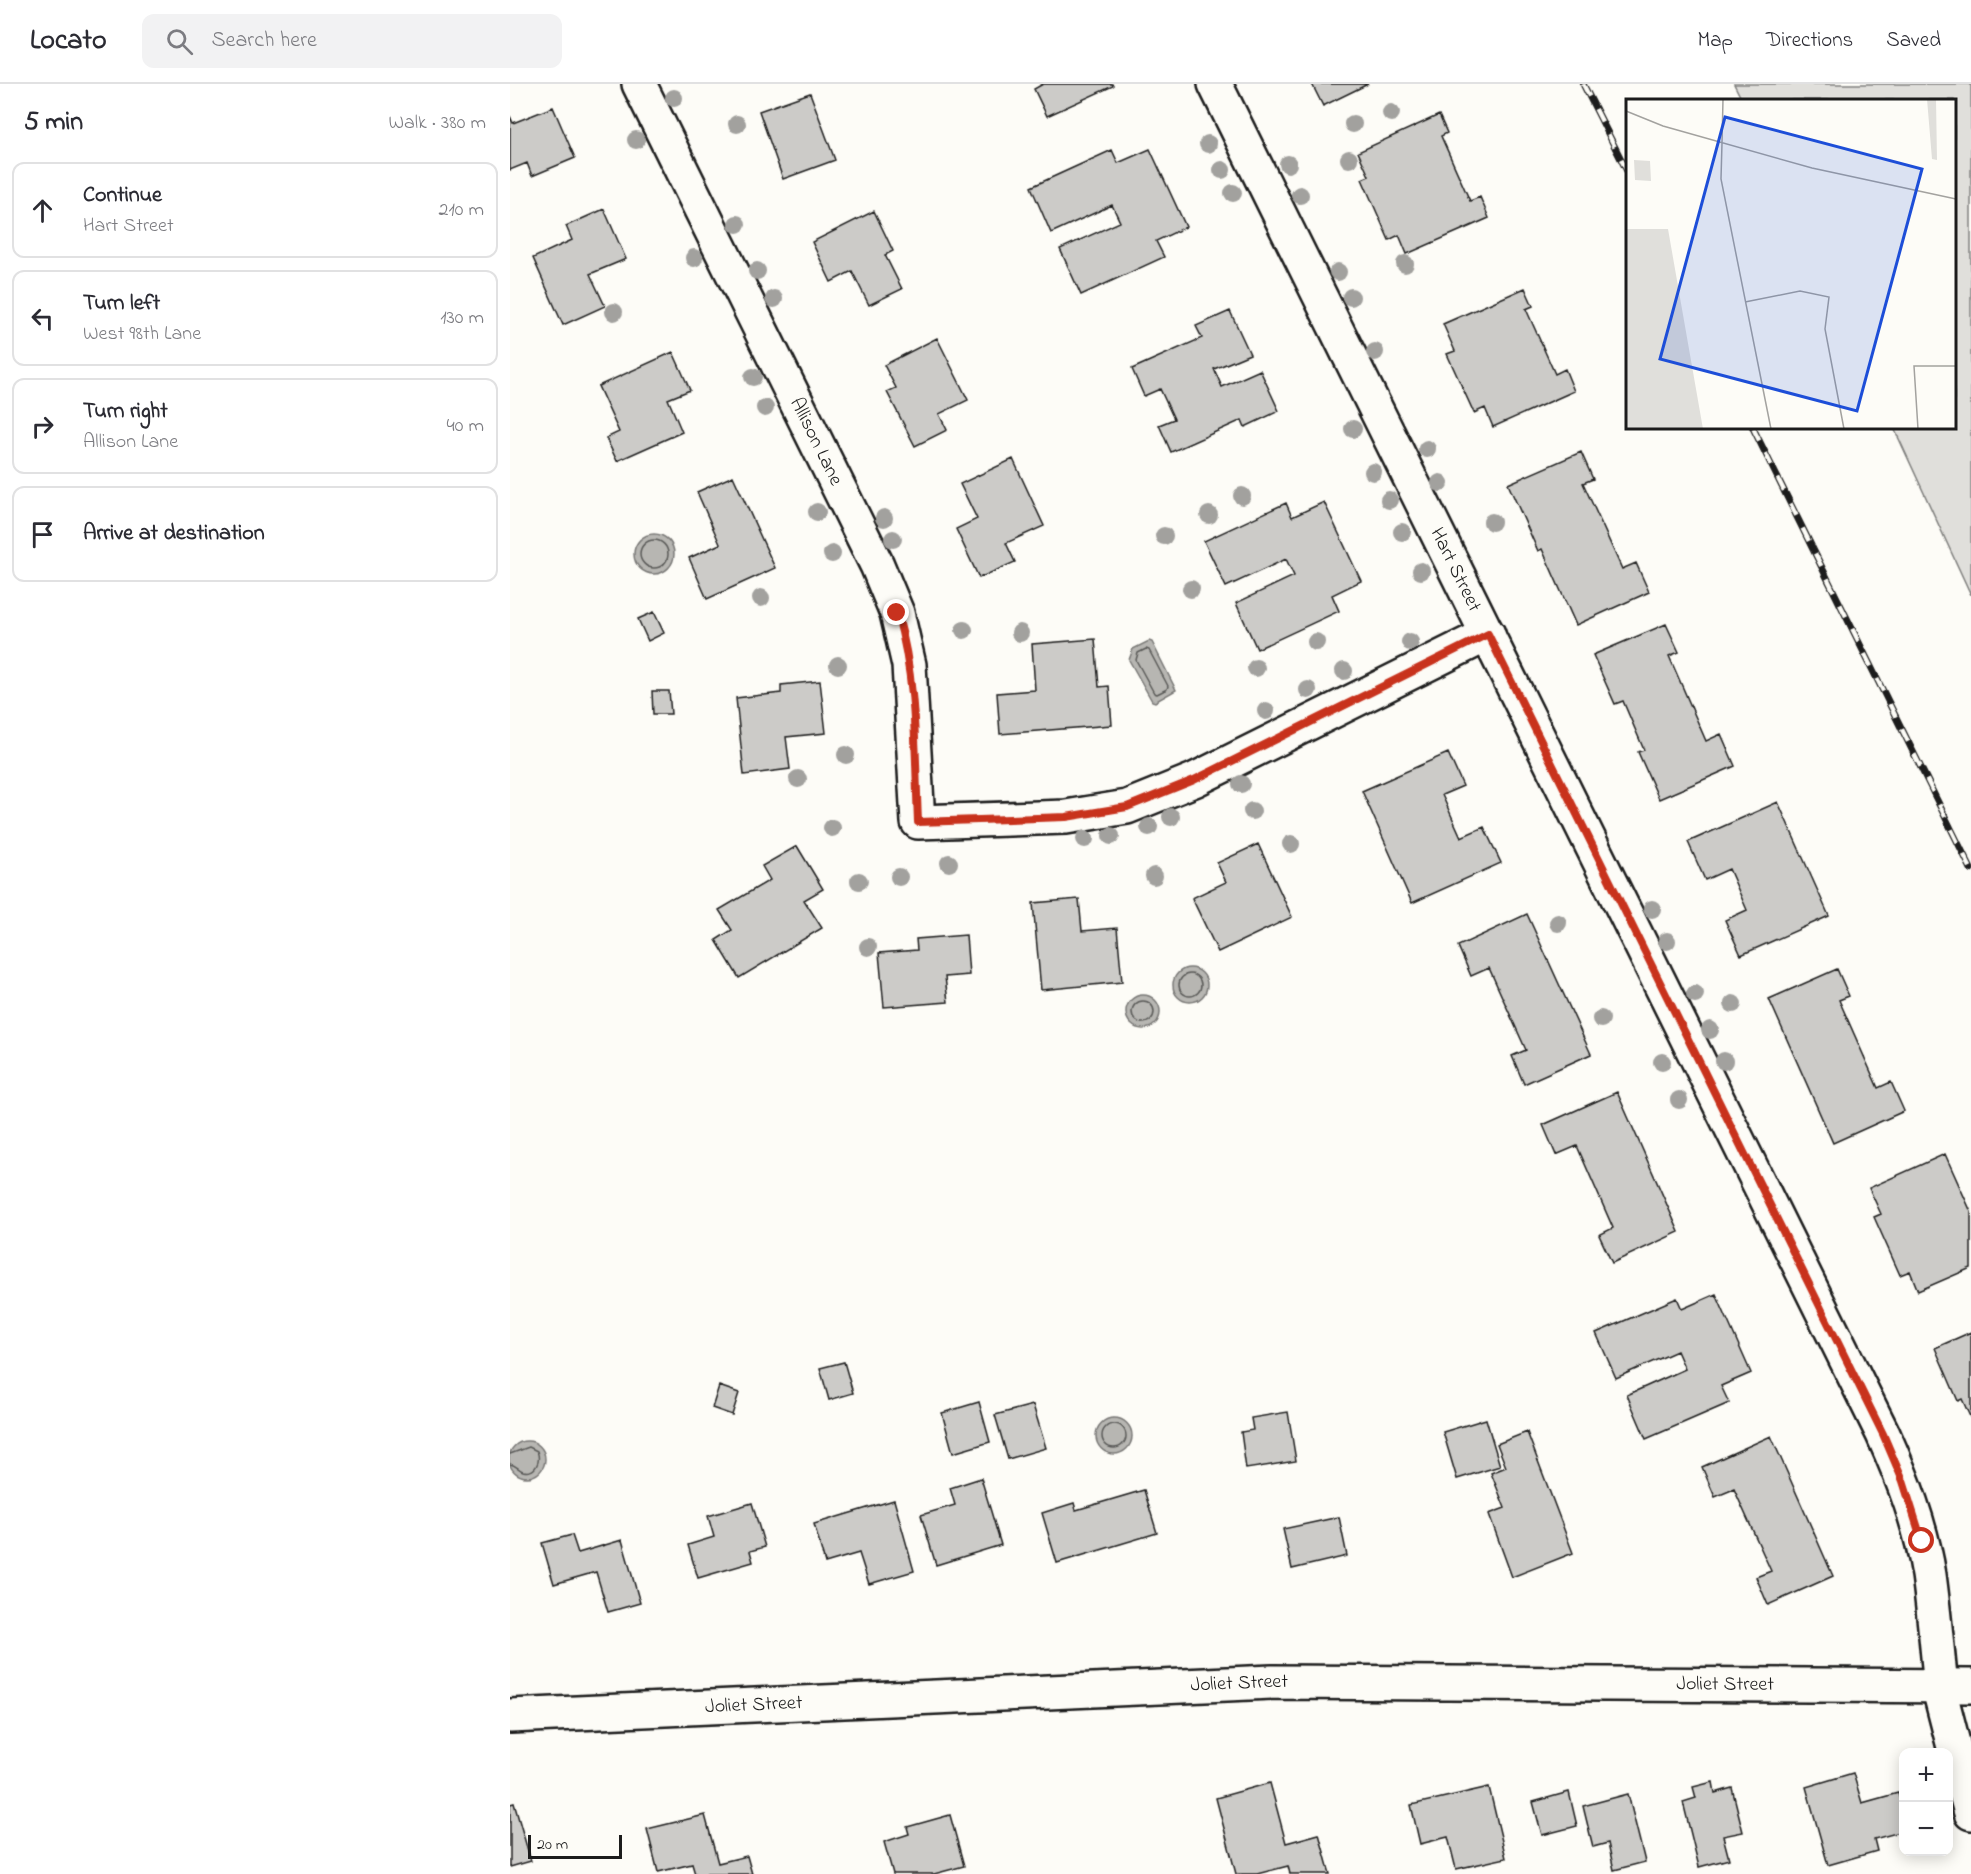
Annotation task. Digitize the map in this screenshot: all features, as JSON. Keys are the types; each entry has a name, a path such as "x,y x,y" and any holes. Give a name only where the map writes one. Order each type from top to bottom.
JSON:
{"street":[{"name":"Allison Lane","path":"639,84 872,554 897,613 904,638 913,696 918,822 1066,817 1127,807 1194,780 1488,634"},
{"name":"Hart Street","path":"1215,84 1893,1457 1922,1541 1950,1686 1971,1813"},
{"name":"Joliet Street","path":"510,1716 1272,1682 1950,1686"}],"shaded area":[{"path":"1734,84 1971,84 1971,595 1894,429 1956,429 1956,99 1742,99"}],"water":[{"path":"654,534 662,535 668,540 673,546 673,562 668,568 662,573 654,574 646,573 640,568 635,562 634,554 635,546 640,540 646,535"},
{"path":"1149,641 1152,642 1176,690 1155,702 1152,701 1129,660 1133,649"},
{"path":"1190,968 1202,973 1207,985 1202,997 1190,1002 1178,997 1173,985 1178,973"},
{"path":"1143,995 1155,1000 1160,1012 1155,1024 1143,1029 1131,1024 1126,1012 1131,1000"},
{"path":"1114,1418 1127,1423 1132,1436 1127,1449 1114,1454 1101,1449 1096,1436 1101,1423"},
{"path":"527,1441 540,1446 545,1459 540,1472 527,1477 514,1472 509,1459 514,1446"}],"building":[{"path":"1043,84 1112,84 1113,86 1047,116 1034,89"},
{"path":"1312,84 1368,84 1323,106"},
{"path":"810,93 835,160 783,179 759,111"},
{"path":"553,107 575,158 532,176 527,163 510,170 510,116 513,123"},
{"path":"1439,115 1447,133 1441,136 1470,201 1480,197 1489,218 1407,254 1399,235 1389,240 1362,179 1369,176 1358,152"},
{"path":"1150,149 1186,227 1156,241 1164,257 1081,295 1060,249 1120,222 1112,205 1051,233 1031,187 1112,150 1118,163"},
{"path":"604,209 626,259 590,274 605,306 563,325 533,258 572,240 566,226"},
{"path":"874,211 893,251 885,255 902,289 869,305 852,271 831,282 812,242"},
{"path":"1525,288 1533,306 1526,309 1555,374 1565,369 1574,391 1493,427 1485,408 1474,413 1447,354 1455,351 1443,324"},
{"path":"1230,311 1250,354 1214,369 1222,387 1260,370 1279,411 1245,427 1242,420 1171,452 1159,425 1174,419 1160,389 1144,396 1132,369 1202,338 1196,326"},
{"path":"937,338 968,400 939,414 947,430 915,446 887,392 896,388 884,365"},
{"path":"673,352 690,390 668,399 682,432 617,461 606,438 619,432 598,386"},
{"path":"1581,452 1593,479 1583,483 1622,569 1636,563 1649,592 1576,625 1542,549 1538,551 1508,484"},
{"path":"1013,459 1044,526 1006,543 1015,562 979,578 956,529 977,519 960,484"},
{"path":"733,476 775,568 707,599 689,558 720,544 697,492"},
{"path":"1324,502 1361,581 1332,595 1339,611 1257,649 1236,603 1294,576 1286,559 1226,587 1204,541 1286,503 1292,517"},
{"path":"654,612 664,633 648,641 638,619"},
{"path":"1666,624 1679,652 1669,656 1706,741 1721,734 1735,766 1659,799 1638,752 1644,750 1623,701 1615,704 1593,655"},
{"path":"1095,639 1099,687 1109,686 1112,725 1000,734 997,693 1035,690 1032,644"},
{"path":"820,681 826,733 786,737 790,769 744,775 736,698 781,693 781,685"},
{"path":"652,691 669,691 671,714 653,714"},
{"path":"1448,753 1463,786 1442,795 1461,837 1484,827 1501,863 1412,903 1362,791"},
{"path":"1778,802 1829,916 1741,955 1725,920 1747,910 1729,869 1705,880 1688,842"},
{"path":"1258,844 1292,917 1218,952 1192,898 1226,882 1217,863"},
{"path":"797,846 823,889 804,900 822,928 739,978 716,940 732,930 719,910 770,880 762,866"},
{"path":"1079,899 1082,931 1117,928 1122,982 1041,990 1033,903"},
{"path":"1527,914 1591,1054 1524,1084 1512,1056 1526,1050 1489,968 1471,976 1458,946"},
{"path":"966,935 969,975 945,977 948,1002 884,1007 879,953 917,950 916,939"},
{"path":"1837,969 1849,996 1839,1000 1878,1088 1891,1082 1904,1111 1833,1143 1769,999"},
{"path":"1617,1092 1679,1232 1612,1263 1599,1235 1613,1228 1577,1146 1556,1155 1543,1125"},
{"path":"1945,1154 1971,1212 1971,1268 1918,1291 1910,1271 1900,1275 1874,1217 1881,1214 1869,1188"},
{"path":"1716,1294 1751,1373 1721,1386 1729,1403 1646,1439 1627,1395 1685,1369 1677,1351 1616,1378 1596,1333 1677,1298 1682,1309"},
{"path":"1971,1332 1971,1419 1962,1399 1958,1401 1935,1348"},
{"path":"844,1362 853,1393 829,1400 820,1368"},
{"path":"719,1386 739,1393 732,1415 712,1408"},
{"path":"979,1402 990,1442 953,1453 942,1413"},
{"path":"1033,1405 1046,1448 1008,1459 995,1415"},
{"path":"1288,1412 1296,1461 1246,1469 1241,1432 1253,1430 1251,1418"},
{"path":"1486,1419 1500,1466 1457,1479 1443,1432"},
{"path":"1527,1432 1573,1553 1512,1577 1489,1514 1505,1508 1491,1473 1506,1467 1497,1444"},
{"path":"1771,1436 1833,1576 1768,1605 1756,1577 1771,1571 1734,1489 1715,1497 1702,1467"},
{"path":"981,1478 1001,1545 936,1565 921,1515 955,1505 950,1488"},
{"path":"1144,1490 1157,1533 1057,1563 1042,1513 1074,1503 1076,1510"},
{"path":"894,1500 914,1571 869,1584 859,1553 825,1563 814,1524"},
{"path":"752,1503 765,1547 750,1551 753,1562 698,1578 688,1545 714,1537 708,1516"},
{"path":"1339,1517 1347,1556 1292,1569 1283,1529"},
{"path":"572,1535 578,1553 622,1540 640,1603 608,1612 596,1572 554,1584 542,1543"},
{"path":"1853,1773 1862,1803 1898,1793 1899,1832 1874,1839 1877,1851 1828,1865 1806,1787"},
{"path":"1713,1782 1715,1793 1732,1788 1743,1832 1723,1836 1729,1859 1699,1867 1683,1802 1696,1798 1693,1787"},
{"path":"1270,1783 1286,1843 1319,1834 1330,1874 1290,1874 1288,1866 1257,1874 1236,1874 1216,1798"},
{"path":"1489,1787 1506,1858 1456,1869 1448,1837 1420,1844 1411,1805"},
{"path":"1569,1792 1577,1826 1542,1835 1533,1802"},
{"path":"1628,1794 1645,1862 1614,1870 1608,1843 1593,1847 1583,1806"},
{"path":"514,1803 531,1861 510,1867 510,1804"},
{"path":"705,1815 718,1863 747,1856 752,1874 695,1874 692,1864 658,1872 647,1829"},
{"path":"950,1815 964,1866 934,1874 893,1874 884,1842 909,1834 907,1827"}],"railway":[{"path":"1583,84 1626,169"},
{"path":"1753,429 1971,869"}],"route":[{"path":"897,613 904,638 913,696 918,822 1066,817 1127,807 1194,780 1488,634 1883,1434 1903,1481 1922,1541"}]}
